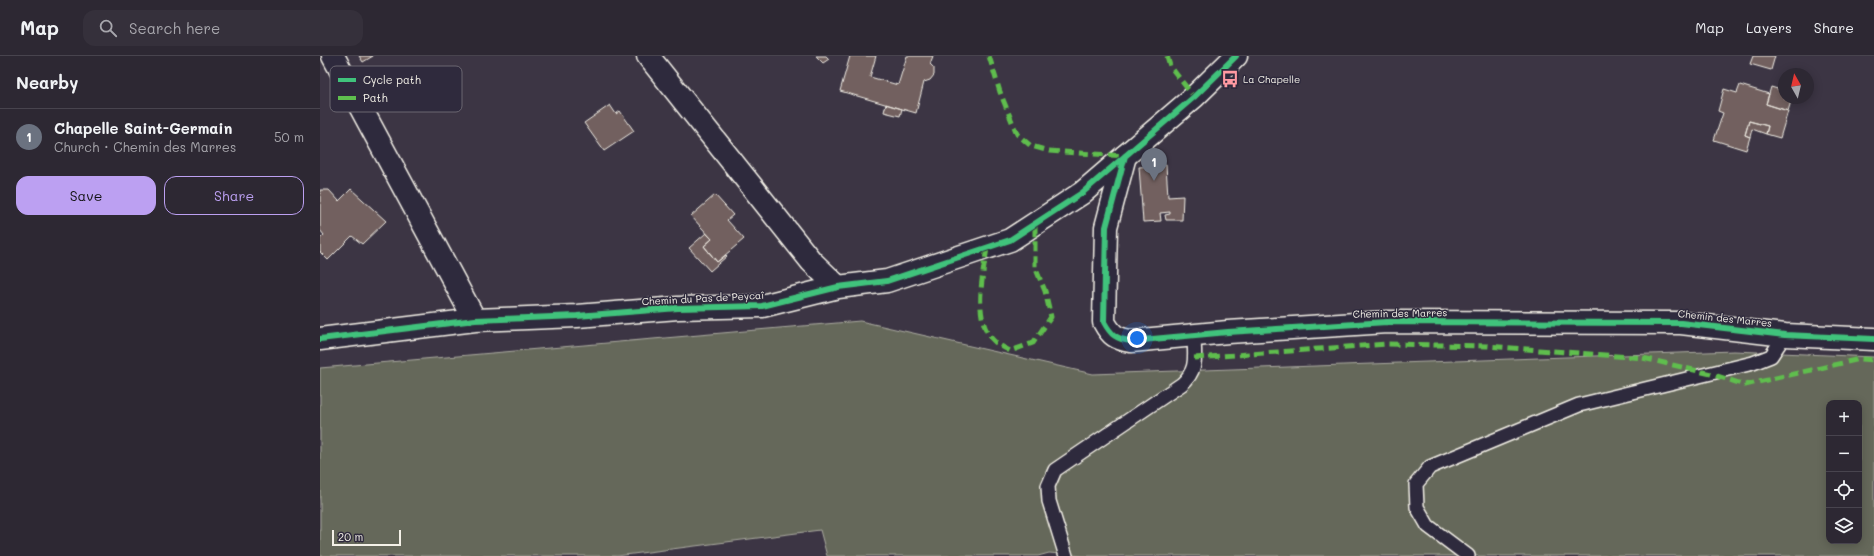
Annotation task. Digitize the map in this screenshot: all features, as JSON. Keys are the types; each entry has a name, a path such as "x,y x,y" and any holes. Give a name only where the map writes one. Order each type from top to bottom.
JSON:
{"street":[{"path":"333,56 338,66"},
{"path":"648,56 811,261 838,287"},
{"name":"Chemin du Pas de Peycaî","path":"320,339 475,320 577,316 678,308 762,306 838,287 887,281 1010,240 1082,193 1194,97 1236,56"},
{"path":"363,112 475,320"},
{"name":"Chemin des Marres","path":"1125,156 1106,227 1104,322 1110,333 1118,339 1131,341 1194,335 1402,322 1681,323 1785,335 1874,339"}],"lane":[{"path":"1066,556 1049,500 1048,486 1054,470 1182,384 1191,375 1194,365 1194,335"},
{"path":"1468,556 1428,526 1417,507 1416,484 1430,467 1579,405 1753,363 1770,356 1785,335"}],"green space":[{"path":"860,321 1093,374 1734,351 1874,357 1874,556 1084,556 1049,553 1038,556 827,556 820,530 617,556 320,556 320,368"}],"building":[{"path":"359,56 373,56 363,62"},
{"path":"816,56 826,56 829,59 823,63"},
{"path":"850,56 876,56 870,77 898,85 907,56 933,56 930,64 934,68 934,75 930,80 924,82 916,113 840,91"},
{"path":"1753,56 1775,56 1771,70 1750,64"},
{"path":"1740,85 1769,94 1766,104 1788,111 1780,138 1766,134 1768,126 1749,121 1745,135 1750,137 1746,150 1714,140 1723,113 1718,111 1724,89 1737,93"},
{"path":"1771,87 1778,89 1778,104 1790,104 1788,111 1766,104"},
{"path":"886,104 902,109 900,116 884,112"},
{"path":"610,105 616,114 620,111 634,131 604,151 584,123"},
{"path":"1749,121 1768,126 1766,134 1752,129 1750,137 1745,135"},
{"path":"1166,165 1168,197 1183,196 1182,220 1166,220 1165,215 1170,214 1170,212 1160,213 1161,221 1143,222 1139,167"},
{"path":"351,189 386,221 362,244 352,236 328,260 320,252 320,239 324,235 320,230 320,190 329,190 339,201"},
{"path":"715,195 733,215 727,220 744,239 717,262 704,246 712,239 691,216"},
{"path":"706,233 712,239 704,246 717,262 726,255 727,256 710,271 689,248"}],"marked path":[{"path":"989,56 1000,92 1017,134 1031,146 1049,151 1125,156"},
{"path":"1167,56 1170,66 1194,97"},
{"path":"987,248 981,296 981,309 987,332 994,341 1010,351 1033,343 1051,317 1045,291 1035,267 1035,224"},
{"path":"1194,358 1388,344 1487,346 1643,358 1711,374 1745,385 1860,359 1874,360"}],"cycle path":[{"path":"320,339 475,320 577,316 678,308 762,306 838,287 887,281 1010,240 1082,193 1194,97 1236,56"},
{"path":"1125,156 1106,227 1104,322 1114,336 1126,340 1131,341 1228,332 1387,322 1681,323 1785,335 1874,339"}],"place":[{"name":"La Chapelle","path":"1230,79"},
{"name":"Chapelle Saint-Germain","path":"1154,181"}]}
